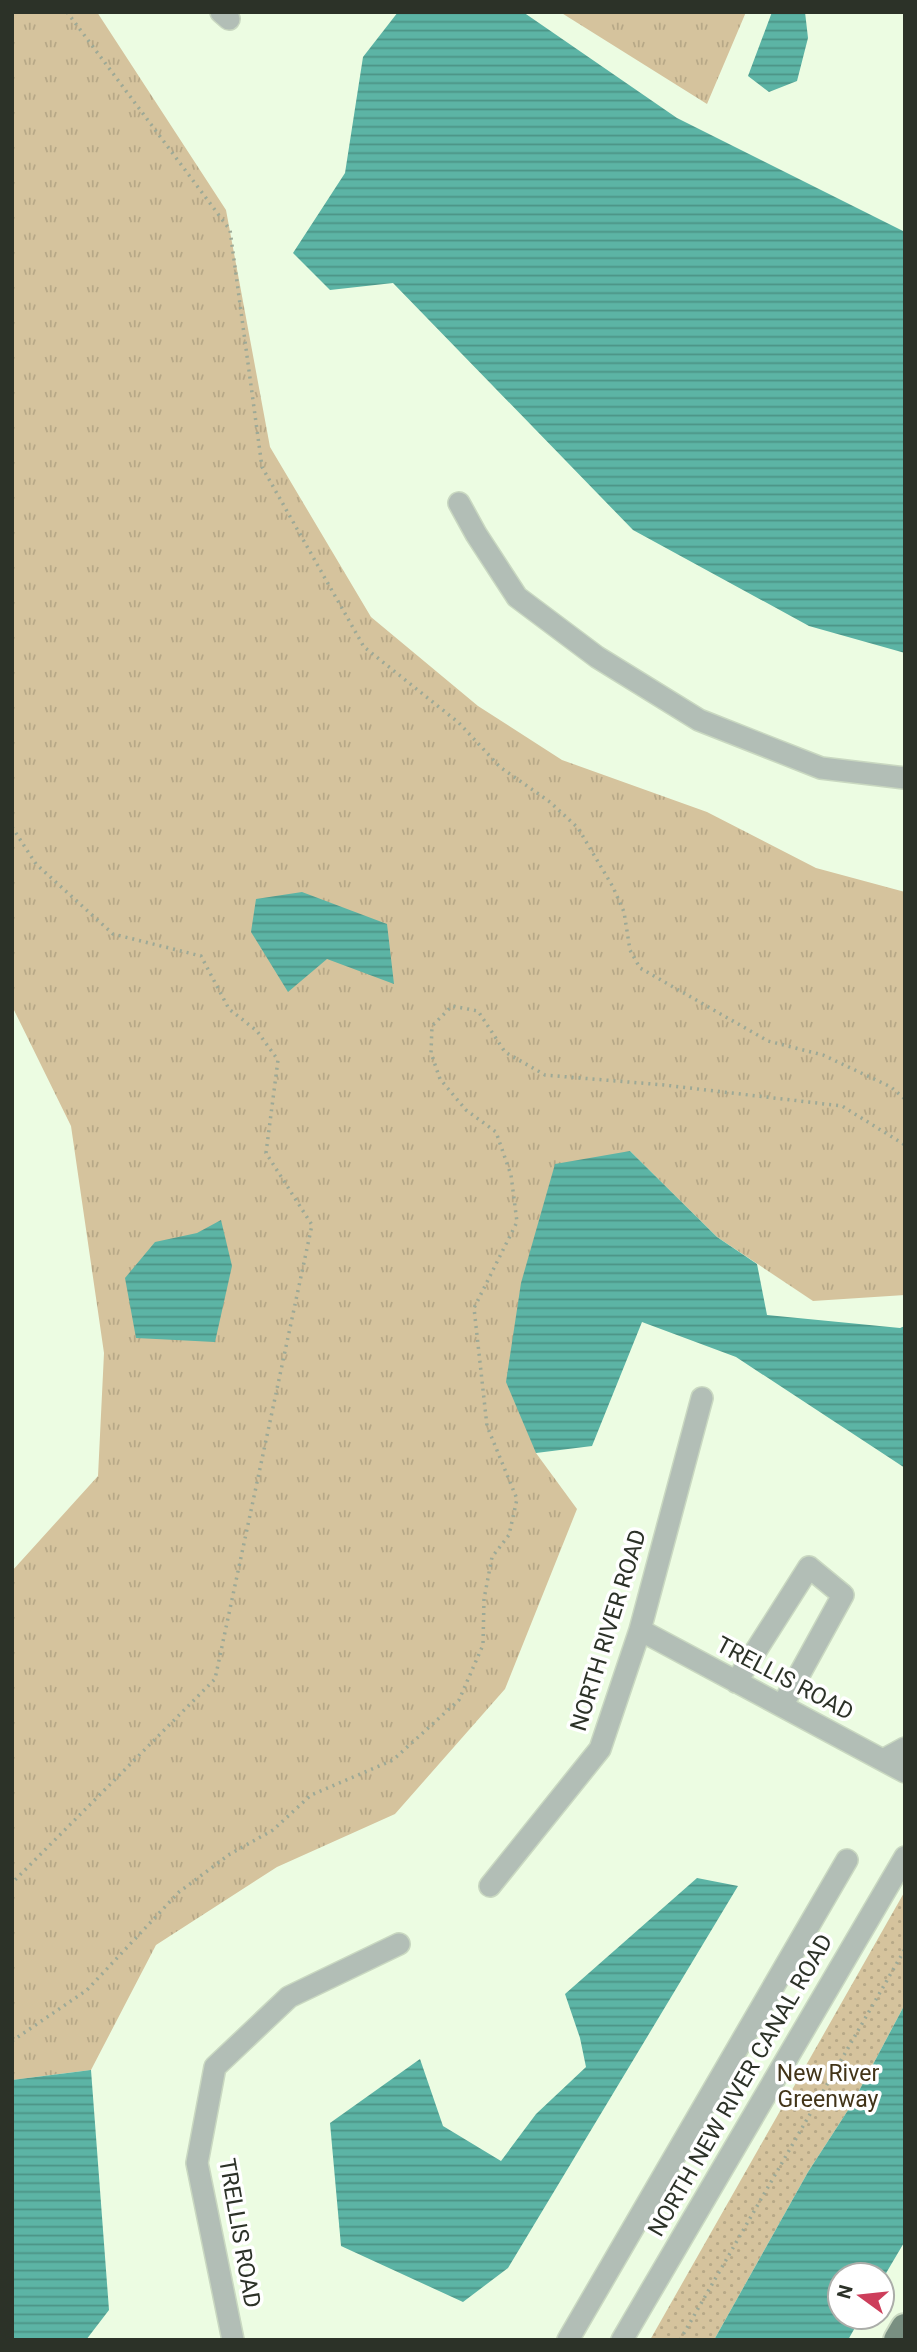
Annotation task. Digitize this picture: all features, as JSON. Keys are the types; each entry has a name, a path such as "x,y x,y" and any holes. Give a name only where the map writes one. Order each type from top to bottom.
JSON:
{"main road":[{"path":"898,2340 905,2328"}],"street":[{"path":"459,503 517,597 597,657 699,720 821,768 905,778"},
{"name":"NORTH RIVER ROAD","path":"489,1886 600,1749 640,1630 702,1398"},
{"path":"736,1682 809,1567 843,1595 782,1706"},
{"name":"TRELLIS ROAD","path":"640,1630 905,1772"},
{"path":"883,1760 905,1748"},
{"name":"NORTH NEW RIVER CANAL ROAD","path":"622,2340 905,1857"},
{"path":"568,2340 847,1860"},
{"name":"TRELLIS ROAD","path":"233,2340 197,2163 215,2067 289,1997 399,1944"}],"path":[{"path":"66,12 230,230 262,467 364,647 459,723 500,767 550,802 578,828 619,900 624,912 629,950 640,968 768,1041 823,1055 891,1087 905,1099"},
{"path":"12,827 36,864 113,934 201,956 229,1009 257,1031 278,1060 266,1153 312,1225 215,1679 12,1883"},
{"path":"12,2041 87,1990 189,1884 230,1854 273,1830 311,1795 393,1760 459,1700 483,1644 484,1600 492,1556 509,1535 517,1499 488,1426 474,1308 517,1222 511,1175 496,1132 466,1110 440,1079 430,1053 432,1026 452,1006 478,1012 505,1052 545,1075 664,1085 842,1106 905,1145"},
{"path":"680,2340 905,1949"}],"green space":[{"path":"12,12 97,12 226,210 270,447 371,617 478,706 562,760 707,812 816,868 905,892 905,1295 813,1301 717,1237 630,1151 536,1453 577,1509 505,1689 395,1814 277,1867 156,1945 91,2070 12,2080 12,1571 98,1476 104,1353 71,1126 12,1006"},
{"path":"560,12 746,12 707,104"},
{"name":"New River Greenway","path":"905,1891 905,2004 852,2104 808,2172 714,2340 650,2340"}],"water":[{"path":"398,12 523,12 677,118 905,232 905,653 809,626 633,530 393,283 330,290 293,253 345,173 363,57"},
{"path":"772,12 805,12 808,38 797,81 769,92 748,76"},
{"path":"302,892 387,924 394,984 327,959 288,992 251,932 256,899"},
{"path":"630,1151 717,1237 757,1264 767,1315 900,1328 905,1326 905,1468 736,1357 642,1322 592,1446 536,1453 506,1382 521,1283 555,1164"},
{"path":"221,1220 232,1266 215,1342 136,1338 125,1278 155,1242 197,1233"},
{"path":"697,1878 738,1886 508,2268 463,2302 341,2246 330,2123 420,2059 443,2126 501,2161 536,2114 586,2067 580,2038 565,1994"},
{"path":"905,2004 905,2241 893,2261 826,2261 826,2331 853,2331 848,2340 714,2340 808,2172 852,2104"},
{"path":"91,2070 109,2310 86,2340 12,2340 12,2080"}]}
